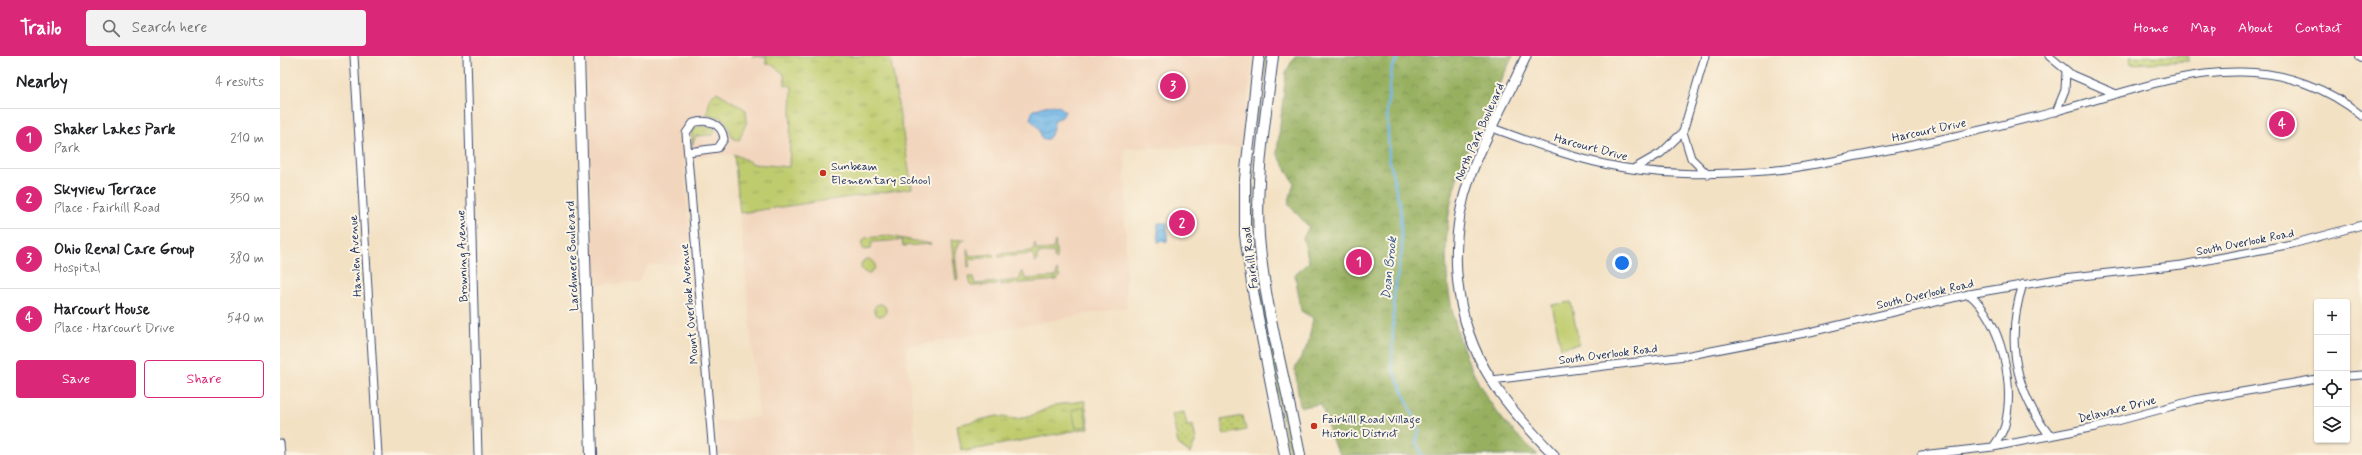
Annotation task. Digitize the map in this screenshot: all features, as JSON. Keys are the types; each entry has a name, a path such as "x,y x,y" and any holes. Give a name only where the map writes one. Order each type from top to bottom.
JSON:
{"main road":[{"name":"Larchmere Boulevard","path":"579,56 591,455"},
{"name":"Fairhill Road","path":"1259,56 1247,161 1245,235 1249,272 1285,455"},
{"name":"Fairhill Road","path":"1273,56 1258,200 1263,270 1300,455"},
{"path":"1250,131 1264,132"},
{"path":"1247,161 1261,162"},
{"path":"1249,272 1263,270"}],"street":[{"name":"Hamlen Avenue","path":"354,56 378,455"},
{"name":"Browning Avenue","path":"467,56 478,455"},
{"name":"North Park Boulevard","path":"1526,56 1471,173 1461,209 1456,260 1458,289 1466,323 1478,357 1492,380 1518,416 1554,455"},
{"path":"1633,169 1661,153 1683,132 1705,56"},
{"path":"2049,56 2066,71 2085,82 2117,94"},
{"path":"2056,112 2065,90 2066,71"},
{"name":"Harcourt Drive","path":"1492,128 1568,154 1603,164 1633,169 1708,175 1798,167 1924,143 2056,112 2117,94 2197,75 2239,72 2262,73 2313,87 2336,98 2362,116"},
{"name":"Mount Overlook Avenue","path":"688,152 718,148 724,138 720,128 708,121 693,123 686,133 713,455"},
{"path":"1683,132 1691,158 1708,175"},
{"name":"South Overlook Road","path":"1492,380 1693,354 1825,329 1969,294 2023,284 2182,265 2292,244 2362,225"},
{"path":"2023,284 2014,324 2016,364 2032,411 2050,436"},
{"path":"1969,294 1984,311 1996,336 2006,370 2006,416 2002,434 1993,447"},
{"path":"2350,376 2362,375"},
{"name":"Delaware Drive","path":"1921,455 1993,447 2104,424 2196,400 2314,380"},
{"path":"280,443 281,455"},
{"path":"584,455 591,455"}],"shaded area":[{"path":"587,56 1253,56 1242,147 1125,148 1126,307 906,347 917,455 718,455 716,422 759,417 734,154 683,158 692,263 648,265 638,283 594,285"}],"green space":[{"path":"752,56 890,56 912,188 740,213 734,154 754,164 789,167 792,86 785,85 784,74 772,65 766,64 766,57"},
{"path":"1264,56 1267,56 1257,127 1255,123"},
{"path":"1295,56 1513,56 1472,139 1459,173 1448,219 1446,249 1452,311 1460,341 1472,369 1486,396 1504,421 1538,455 1341,455 1334,445 1321,404 1300,407 1295,369 1308,344 1313,318 1301,311 1295,274 1309,262 1303,238 1309,227 1288,204 1294,183 1277,153 1286,72"},
{"path":"2130,56 2189,56 2189,61 2131,64"},
{"path":"717,92 746,110 747,121 739,140 733,139 727,124 723,119 707,114 710,98"},
{"path":"698,126 711,127 716,131 712,135 696,136 692,145 692,130"},
{"path":"1250,171 1253,171 1253,216 1256,263 1252,263 1249,232"},
{"path":"888,236 931,244 903,246 902,240 872,242 871,249 864,250 861,244 865,238"},
{"path":"966,239 961,242 956,251 958,279 956,280 951,240"},
{"path":"1055,241 1057,260 1054,258 1054,252 1037,254 1037,261 1035,262 1033,254 999,257 999,254 1033,251 1035,243 1036,250 1053,249"},
{"path":"967,249 970,256 993,254 994,257 970,259 970,266 968,267"},
{"path":"868,259 873,261 875,266 873,271 868,273 863,271 861,266 863,261"},
{"path":"1057,270 1060,277 1057,280 1000,285 1000,282 1020,280 1021,272 1023,272 1025,279 1056,277"},
{"path":"969,277 973,277 975,284 997,282 997,285 971,286"},
{"path":"1258,277 1294,455 1290,455 1254,278"},
{"path":"1571,302 1579,344 1561,348 1552,305"},
{"path":"880,304 884,306 886,310 884,314 880,316 876,314 874,310 876,306"},
{"path":"1085,401 1089,428 966,451 961,449 957,425 997,416 1015,419 1028,417 1055,405"},
{"path":"1084,407 1087,426 1076,428 1072,410"},
{"path":"1184,412 1187,426 1193,425 1196,440 1190,453 1178,444 1172,414"},
{"path":"1243,416 1246,430 1224,435 1221,420"}],"water":[{"path":"1045,106 1059,106 1065,112 1062,117 1055,120 1051,135 1048,139 1042,139 1039,128 1030,119 1033,110"},
{"path":"1158,223 1167,223 1167,241 1158,242"}],"waterway":[{"name":"Doan Brook","path":"1400,56 1392,67 1387,109 1389,158 1400,207 1402,250 1394,295 1392,367 1419,429 1416,442 1422,455"}],"place":[{"name":"Ohio Renal Care Group","path":"1173,86"},
{"name":"Harcourt House","path":"2282,124"},
{"name":"Sunbeam Elementary School","path":"823,173"},
{"name":"Skyview Terrace","path":"1182,223"},
{"name":"Shaker Lakes Park","path":"1359,262"},
{"name":"Fairhill Road Village Historic District","path":"1314,426"}]}
